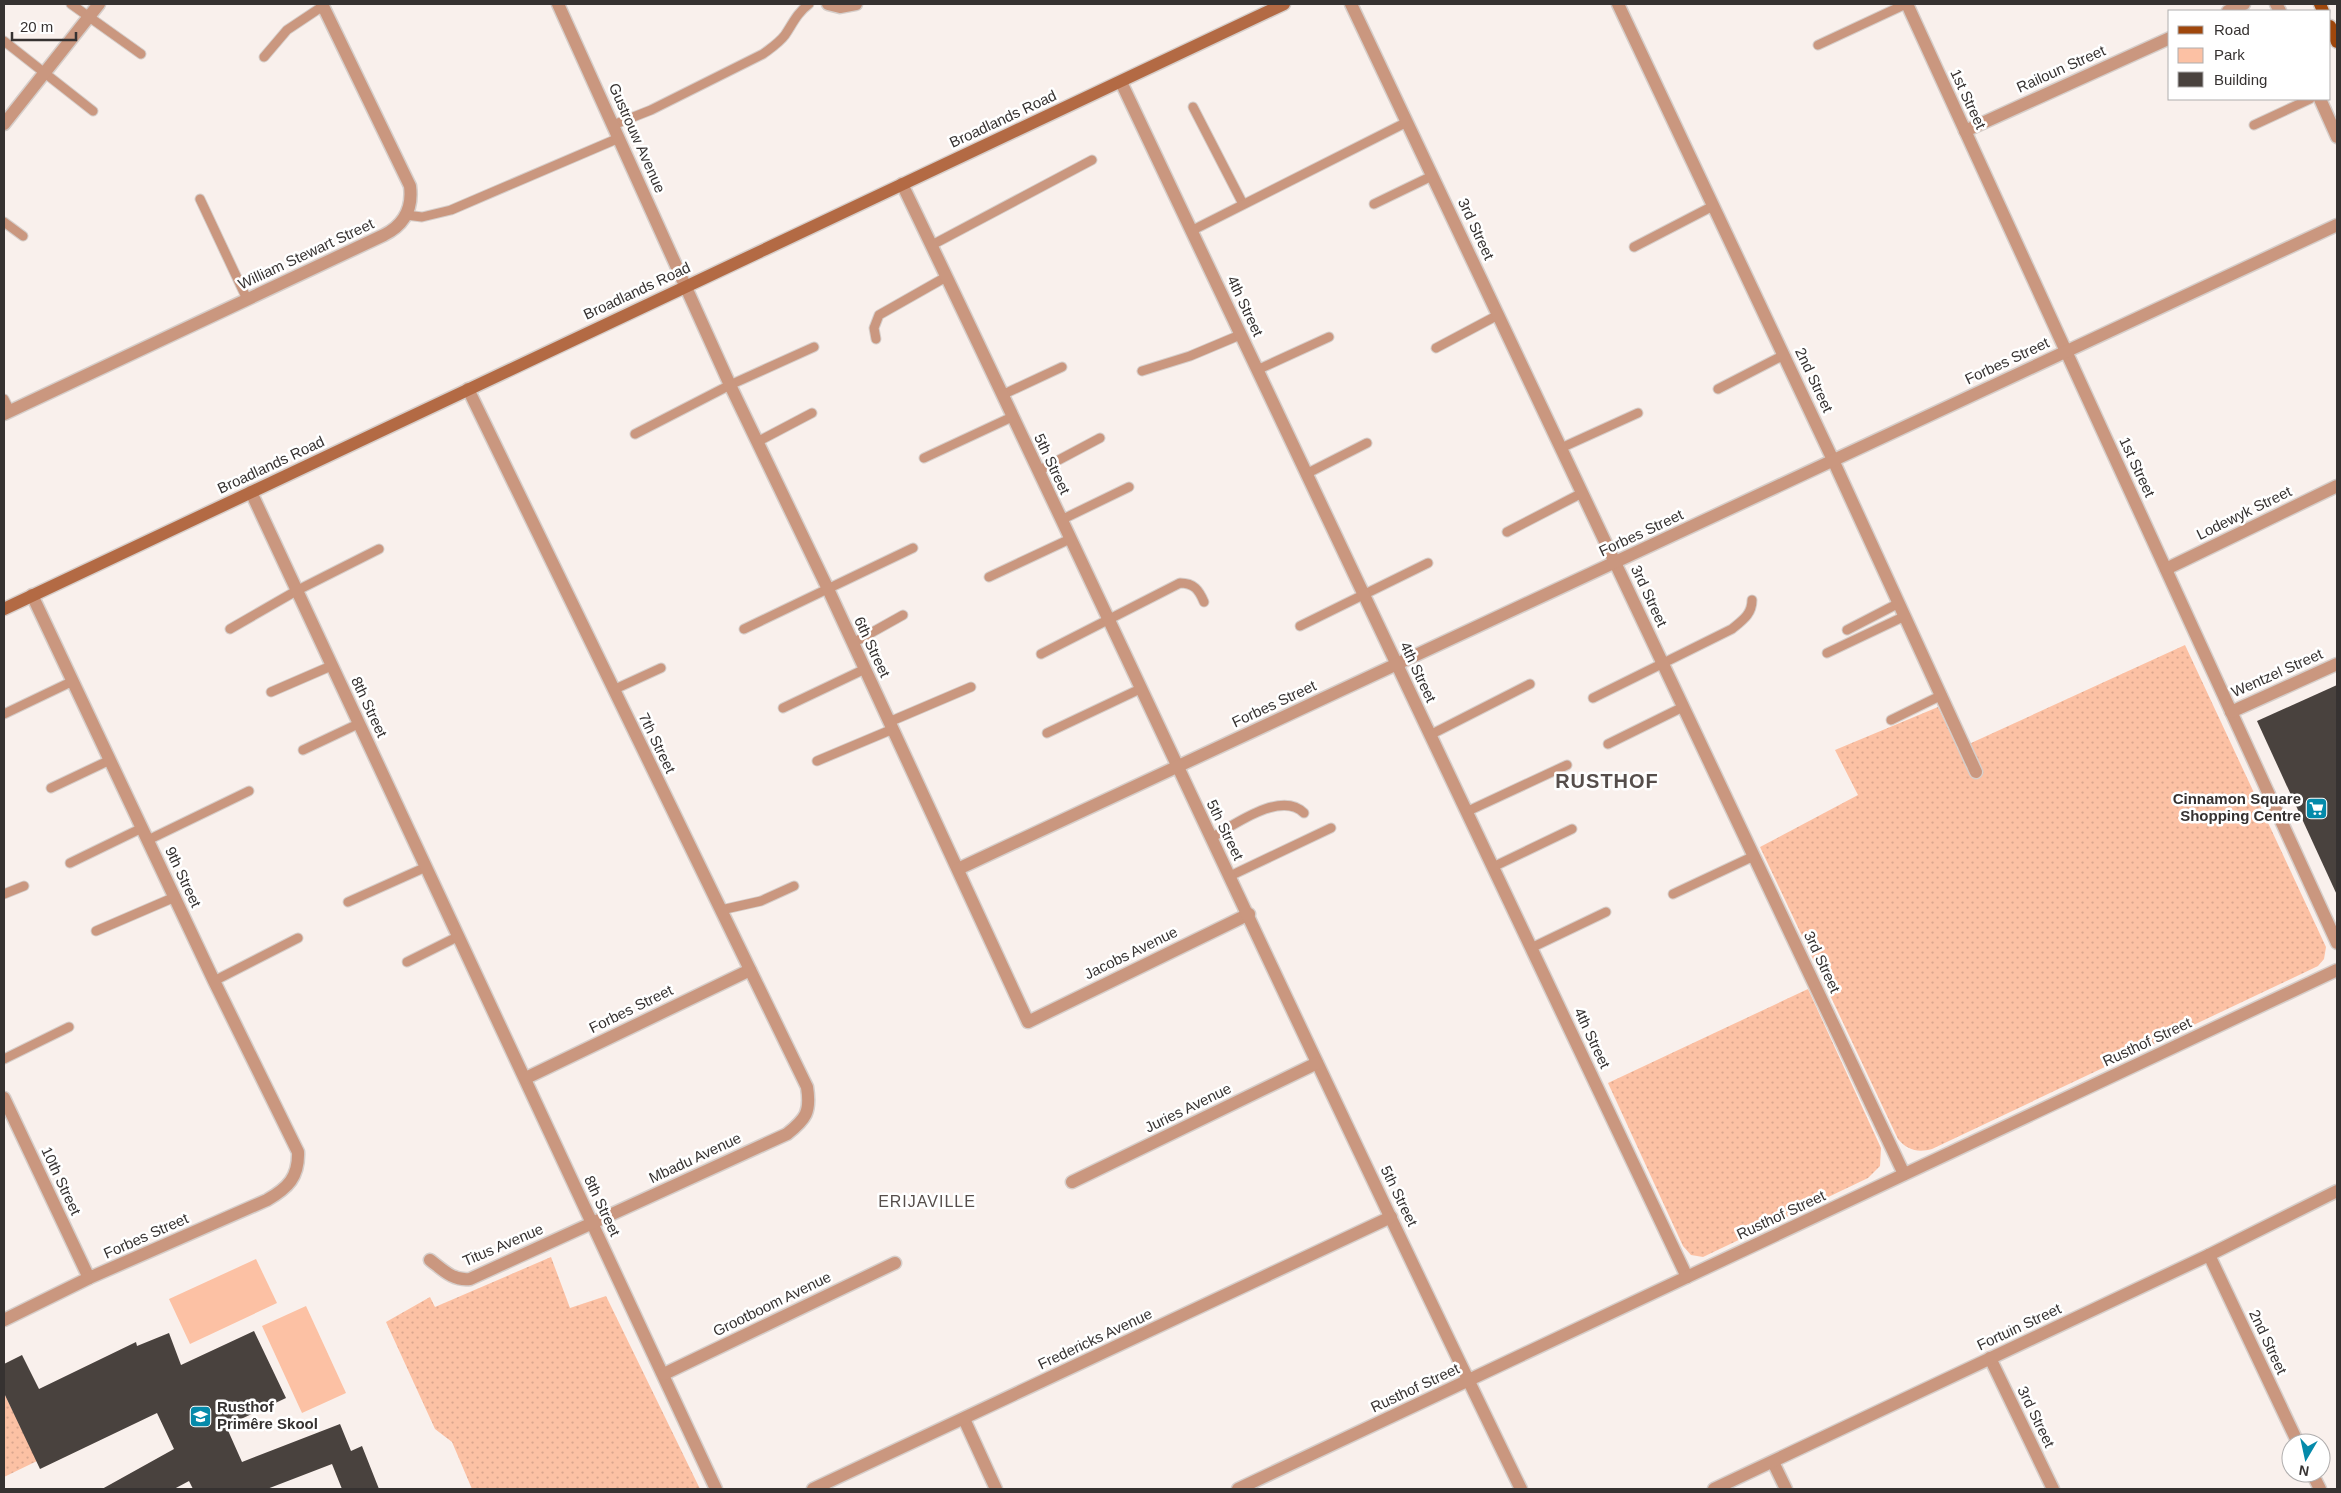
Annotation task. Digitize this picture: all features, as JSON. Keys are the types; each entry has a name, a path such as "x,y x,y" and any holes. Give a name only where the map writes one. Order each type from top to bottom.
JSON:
{"main road":[{"name":"Broadlands Road","path":"4,609 1284,4"},
{"path":"2331,28 2337,42"}],"street":[{"path":"4,124 100,4"},
{"name":"Gustrouw Avenue","path":"558,4 686,286"},
{"path":"828,4 840,7 856,4"},
{"name":"3rd Street","path":"1351,4 1904,1174"},
{"name":"2nd Street","path":"1618,4 1834,460 1976,772"},
{"name":"1st Street","path":"1906,4 2337,944"},
{"path":"2230,10 2244,4"},
{"path":"322,5 410,186 410,202 406,215"},
{"name":"Railoun Street","path":"1965,130 2168,39"},
{"name":"4th Street","path":"1120,82 1687,1277"},
{"path":"2320,100 2337,137"},
{"name":"5th Street","path":"902,184 1248,914 1317,1064 1521,1489"},
{"name":"William Stewart Street","path":"7,413 393,230 406,215"},
{"name":"Forbes Street","path":"958,869 2337,225"},
{"name":"6th Street","path":"686,286 730,385 865,668 1028,1022"},
{"name":"7th Street","path":"468,389 807,1087 810,1103 807,1114"},
{"name":"Lodewyk Street","path":"2166,569 2337,486"},
{"name":"8th Street","path":"251,492 358,724 526,1078 591,1224 664,1374 716,1489"},
{"name":"9th Street","path":"32,595 214,981 298,1152 296,1174"},
{"name":"Wentzel Street","path":"2231,712 2337,664"},
{"name":"Jacobs Avenue","path":"1028,1022 1248,914"},
{"name":"Forbes Street","path":"526,1078 750,970"},
{"name":"Rusthof Street","path":"1238,1489 1254,1486 1468,1381 2337,970"},
{"name":"Juries Avenue","path":"1072,1182 1317,1064"},
{"name":"10th Street","path":"4,1098 89,1278"},
{"name":"Mbadu Avenue","path":"591,1224 787,1134 801,1124 807,1114"},
{"name":"Forbes Street","path":"4,1320 89,1278 267,1200 284,1190 296,1174"},
{"name":"Fortuin Street","path":"1714,1489 2209,1255 2337,1191"},
{"name":"Fredericks Avenue","path":"813,1489 1391,1217"},
{"name":"Titus Avenue","path":"430,1260 454,1278 460,1280 470,1279 591,1224"},
{"name":"2nd Street","path":"2209,1255 2293,1433"},
{"name":"Grootboom Avenue","path":"664,1374 894,1263"},
{"name":"3rd Street","path":"1990,1358 2053,1489"},
{"path":"964,1419 996,1489"},
{"path":"1773,1462 1786,1489"}],"lane":[{"path":"72,4 141,54"},
{"path":"613,125 651,110 763,54 778,44 799,12 809,4"},
{"path":"1818,45 1906,4"},
{"path":"264,57 287,30 322,5"},
{"path":"4,40 93,111"},
{"path":"2254,125 2308,100"},
{"path":"1193,107 1243,204"},
{"path":"1191,231 1407,122"},
{"path":"406,215 422,217 451,210 619,138"},
{"path":"932,245 1092,160"},
{"path":"1374,204 1432,176"},
{"path":"200,199 248,299"},
{"path":"1634,247 1713,206"},
{"path":"4,222 23,236"},
{"path":"876,339 874,328 879,315 946,277"},
{"path":"1436,348 1498,315"},
{"path":"1142,371 1190,356 1240,335"},
{"path":"1257,370 1329,337"},
{"path":"635,434 730,385 814,347"},
{"path":"1718,389 1784,355"},
{"path":"1002,395 1062,367"},
{"path":"4,399 7,413"},
{"path":"757,442 812,413"},
{"path":"1561,448 1638,413"},
{"path":"924,458 1012,417"},
{"path":"1038,471 1100,438"},
{"path":"1306,474 1367,443"},
{"path":"1061,520 1129,487"},
{"path":"1507,532 1582,493"},
{"path":"989,577 1070,539"},
{"path":"744,629 914,548"},
{"path":"230,630 296,591 379,549"},
{"path":"1300,626 1428,563"},
{"path":"1041,654 1180,583 1193,585 1199,591 1204,602"},
{"path":"1593,698 1732,629 1751,612 1752,600"},
{"path":"1847,630 1899,603"},
{"path":"853,643 903,615"},
{"path":"1827,653 1905,616"},
{"path":"271,692 331,666"},
{"path":"613,690 661,668"},
{"path":"783,708 865,668"},
{"path":"4,714 73,681"},
{"path":"1430,735 1530,684"},
{"path":"817,761 972,687"},
{"path":"1047,732 1140,689"},
{"path":"1891,720 1942,695"},
{"path":"1608,744 1683,707"},
{"path":"303,750 358,724"},
{"path":"51,788 110,760"},
{"path":"1466,812 1567,765"},
{"path":"70,863 249,791"},
{"path":"1211,838 1275,805 1289,806 1304,813"},
{"path":"1230,876 1331,828"},
{"path":"1493,868 1572,829"},
{"path":"1673,894 1754,856"},
{"path":"348,902 426,867"},
{"path":"4,894 24,886"},
{"path":"721,910 761,901 794,886"},
{"path":"96,930 175,897"},
{"path":"1531,948 1606,912"},
{"path":"407,962 459,936"},
{"path":"214,981 298,938"},
{"path":"4,1059 70,1027"}],"green space":[{"path":"2185,645 2326,947 2324,959 2318,966 1932,1149 1922,1151 1909,1148 1898,1139 1760,847 1858,795 1835,750 1938,707 1958,749"},
{"path":"1808,989 1881,1148 1880,1166 1868,1178 1703,1257 1691,1255 1683,1246 1608,1083"},
{"path":"551,1257 570,1308 606,1296 700,1489 472,1489 452,1442 435,1429 386,1322 430,1297 435,1307"},
{"path":"256,1259 277,1303 190,1344 169,1299"},
{"path":"306,1306 346,1393 302,1413 262,1326"},
{"path":"4,1393 37,1461 4,1477"}],"building":[{"name":"Cinnamon Square Shopping Centre","path":"2337,685 2337,895 2257,721"},
{"path":"254,1331 286,1398 226,1426 242,1462 340,1424 351,1451 362,1446 379,1489 342,1489 332,1464 267,1489 193,1489 189,1481 174,1489 102,1489 174,1449 157,1413 40,1469 4,1393 4,1364 22,1355 39,1389 136,1342 137,1346 169,1333 181,1365"}],"place":[{"name":"Cinnamon Square Shopping Centre","path":"2317,808"},
{"name":"Rusthof Primêre Skool","path":"201,1416"}],"district":[{"name":"RUSTHOF","path":"1607,781"},
{"name":"ERIJAVILLE","path":"927,1201"}]}
